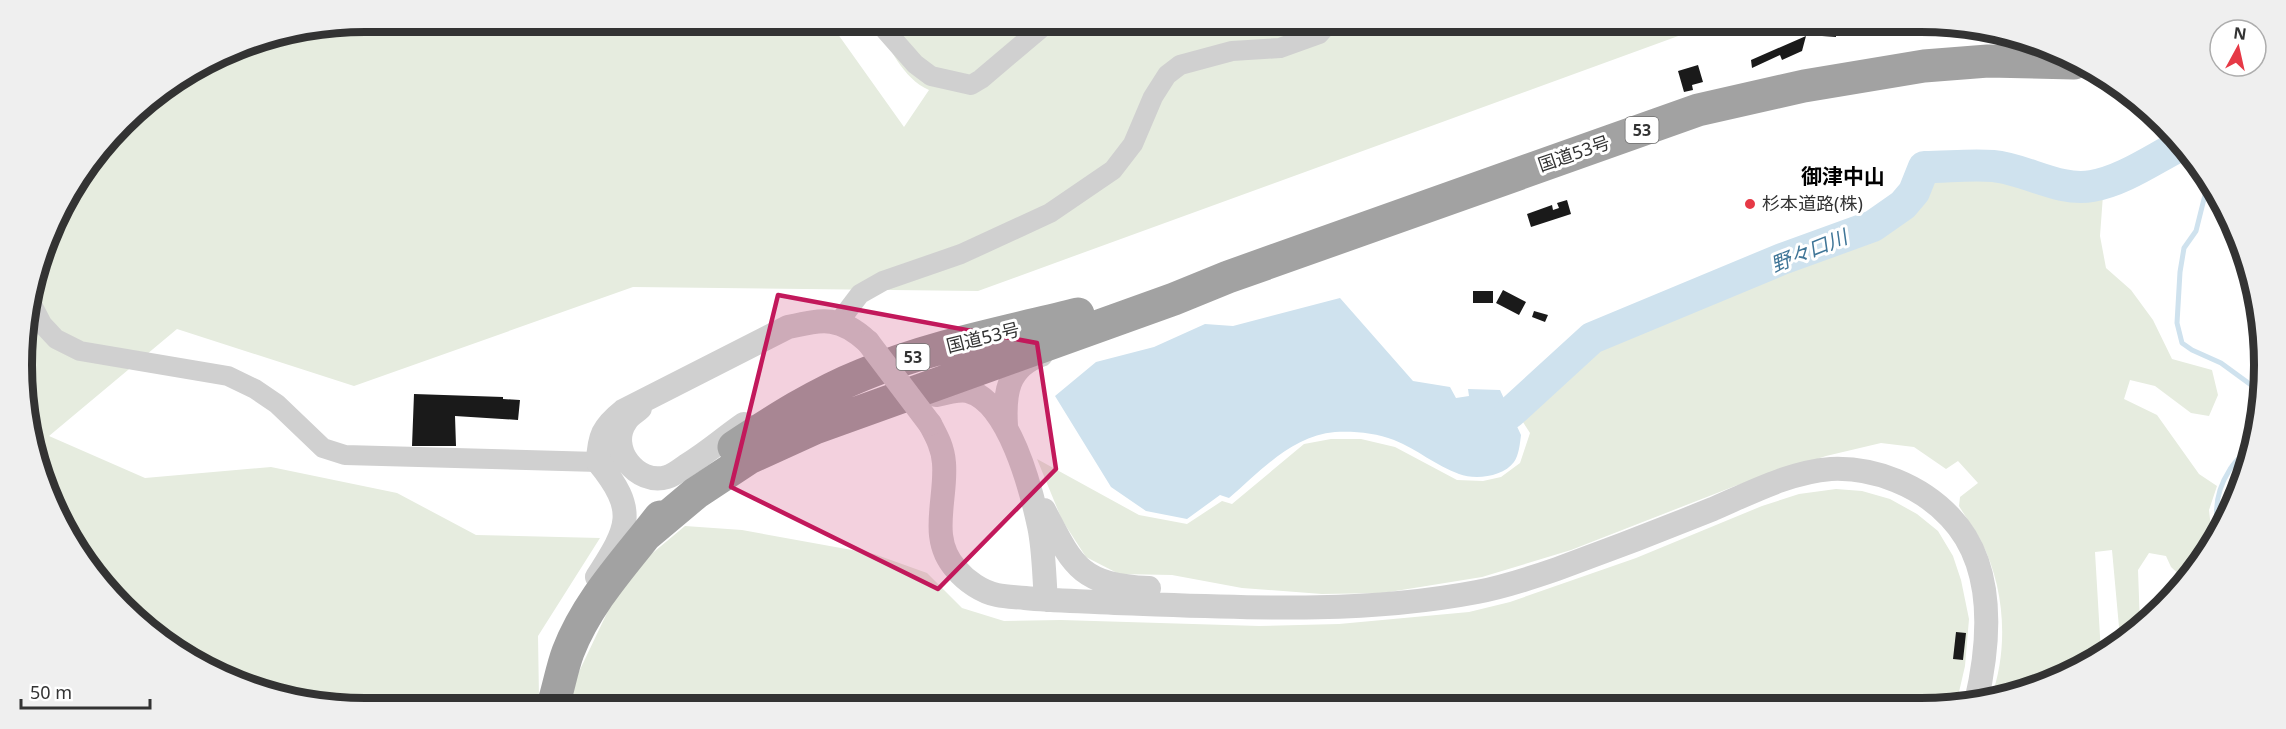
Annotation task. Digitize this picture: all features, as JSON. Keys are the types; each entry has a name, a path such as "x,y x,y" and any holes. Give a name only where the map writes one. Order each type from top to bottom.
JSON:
{"highway":[{"name":"国道53号","path":"647,534 696,494 749,458 815,428 1174,299 1228,277 1698,110 1804,86 1924,66 1988,61 2062,63"},
{"name":"国道53号","path":"555,698 568,653 578,630 607,584 647,534 694,479 718,458 789,411 861,375 915,356 1228,277"}],"street":[{"path":"887,32 915,64 931,76 970,85 981,79 1037,32"},
{"path":"838,323 860,294 883,281 962,254 1050,213 1113,170 1133,144 1153,97 1167,75 1180,65 1232,51 1280,48 1321,32"},
{"path":"1006,426 1006,388 1017,370 1035,357 1107,332 1174,299"},
{"path":"36,312 42,324 56,339 80,351 228,376 276,404 323,448 345,455 598,462 624,458"},
{"path":"578,630 576,612 616,545 625,524 625,507 615,483 598,462 599,442 608,423 623,411 788,327 816,321 838,323 854,328 868,342 930,424 941,445 944,464 939,520 943,548 956,569 974,584 996,595 1046,600 1236,608 1332,609 1422,601 1479,592 1536,576 1612,550 1788,478 1832,469 1872,474 1910,485 1939,505 1963,530 1977,564 1985,594 1988,631 1978,692"},
{"path":"653,397 625,422 620,443 624,458 638,473 654,479 669,477 708,452 738,428 792,394 848,368 902,350 957,345"},
{"path":"749,458 939,394 967,391 986,401 1006,426 1026,476 1059,542 1072,561 1095,578 1119,586 1181,589 1236,608"},
{"path":"1026,476 1040,527 1046,600"}],"highlighted area":[{"path":"778,295 1037,343 1056,469 938,589 731,487"}],"shaded area":[{"path":"343,32 836,32 904,127 929,90 911,78 904,70 880,32 1689,32 978,291 633,287 354,386 177,329 49,436 145,478 271,467 397,493 476,535 600,538 538,636 539,698 364,698 321,695 278,686 217,663 162,629 114,584 76,531 49,472 34,408 32,343 43,278 66,217 100,162 145,114 198,76 257,49 300,38"},
{"path":"1931,174 1993,174 2024,180 2068,195 2103,195 2100,236 2106,268 2131,290 2153,320 2172,359 2212,370 2218,395 2209,416 2191,413 2155,386 2130,380 2124,399 2157,415 2199,474 2217,486 2209,510 2211,529 2180,575 2171,567 2166,556 2149,553 2138,570 2140,616 2120,632 2112,550 2095,552 2101,645 2069,663 2029,680 1994,689 2002,639 1999,598 1989,559 1979,537 1959,506 1960,497 1978,483 1958,461 1946,469 1914,447 1881,443 1826,456 1735,486 1571,550 1482,577 1383,593 1322,594 1242,588 1172,575 1119,574 1086,557 1062,520 1037,459 1139,515 1187,524 1222,501 1232,504 1304,444 1331,439 1361,439 1395,447 1457,480 1483,481 1501,477 1520,463 1530,433 1519,416 1599,344 1887,227 1918,202"},
{"path":"1836,489 1862,491 1890,499 1917,514 1938,531 1953,556 1961,580 1969,619 1965,666 1958,696 1922,698 566,698 617,592 649,556 685,526 742,530 874,554 927,573 962,608 1004,621 1061,620 1259,626 1339,624 1469,612 1510,602 1636,558 1762,506 1799,494"}],"water":[{"path":"1340,298 1413,381 1450,387 1456,398 1469,396 1468,389 1500,390 1521,435 1514,462 1496,474 1481,477 1466,476 1442,467 1387,438 1365,433 1335,432 1304,440 1265,466 1229,498 1220,495 1187,519 1146,511 1111,487 1055,396 1096,362 1154,347 1205,324 1233,326"}],"building":[{"path":"1822,32 1836,32 1836,37 1822,36"},
{"path":"1806,36 1802,51 1782,60 1780,55 1752,68 1751,60"},
{"path":"1698,65 1703,82 1692,85 1693,90 1684,92 1678,71"},
{"path":"1567,200 1571,214 1531,227 1527,214 1552,205 1553,210 1559,208 1557,203"},
{"path":"1503,290 1526,302 1519,315 1496,303"},
{"path":"1473,291 1493,291 1493,303 1473,303"},
{"path":"1534,311 1548,315 1545,322 1532,317"},
{"path":"414,394 503,397 503,399 520,400 518,420 455,416 456,446 412,446"},
{"path":"1956,632 1966,633 1963,660 1953,659"}],"waterway":[{"name":"野々口川","path":"1510,413 1592,338 1782,259 1873,226 1903,205 1914,192 1924,167 1993,166 2067,186 2080,187 2114,180 2175,148"},
{"path":"2206,191 2196,231 2184,248 2177,323 2182,343 2221,363 2254,387"},
{"path":"2217,518 2221,486 2242,454"}],"place":[{"name":"杉本道路(株)","path":"1750,204"}],"district":[{"name":"御津中山","path":"1843,177"}]}
